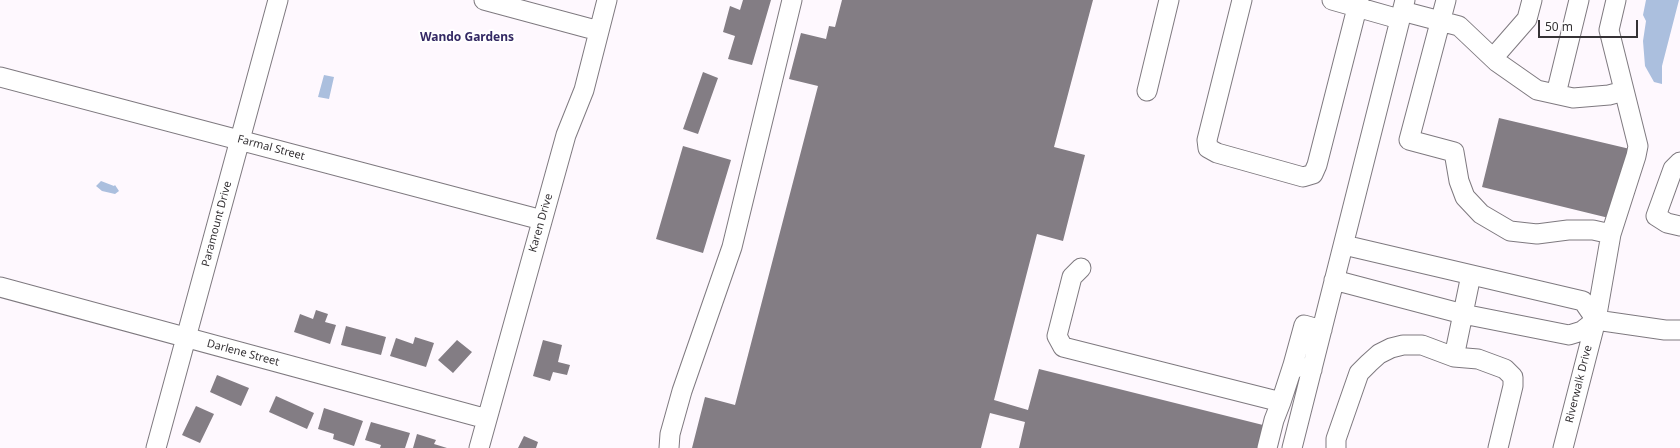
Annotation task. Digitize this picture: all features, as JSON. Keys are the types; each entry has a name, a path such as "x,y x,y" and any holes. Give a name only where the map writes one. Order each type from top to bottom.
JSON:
{"street":[{"name":"Paramount Drive","path":"156,448 278,0"},
{"path":"484,0 599,31"},
{"name":"Karen Drive","path":"479,448 566,135 584,90 607,0"},
{"path":"669,448 670,434 682,391 732,247 792,0"},
{"path":"1146,91 1169,0"},
{"path":"1242,0 1207,140 1208,148 1217,153 1303,177 1313,174 1317,165 1358,3"},
{"path":"1332,0 1402,10 1459,26 1493,58 1537,90 1573,98 1609,95 1624,91"},
{"path":"1446,0 1409,140 1454,152 1459,181 1465,197 1480,214 1510,231 1537,234 1568,230 1593,230 1611,234"},
{"path":"1493,58 1527,19 1532,0"},
{"path":"1556,94 1579,0"},
{"name":"Riverwalk Drive","path":"1563,448 1596,320 1611,234 1638,146 1609,30 1616,0"},
{"path":"1292,448 1402,10"},
{"name":"Farmal Street","path":"0,78 542,220"},
{"path":"1680,161 1673,169 1656,216 1667,223 1680,226"},
{"path":"1344,245 1584,300 1596,320"},
{"path":"1081,268 1072,277 1057,336 1063,347 1281,402"},
{"path":"1454,357 1471,275"},
{"path":"1334,280 1463,314 1569,335 1582,331 1596,320 1665,330 1680,330"},
{"name":"Darlene Street","path":"0,287 487,419"},
{"path":"1267,448 1274,420 1293,365 1304,325 1322,330"},
{"path":"1336,448 1336,439 1360,373 1374,358 1390,348 1404,345 1422,345 1454,357 1478,359 1505,369 1513,377 1514,386 1498,448"},
{"path":"1293,365 1312,370"}],"water":[{"path":"1646,0 1679,0 1662,66 1662,84 1654,82 1645,66 1643,41 1646,21 1643,15"},
{"path":"324,75 334,77 329,99 318,97"},
{"path":"101,181 114,186 115,185 119,191 115,194 102,191 96,186"}],"building":[{"path":"743,0 771,0 752,65 728,59 735,36 723,32 730,6 740,10"},
{"path":"842,0 1093,0 1054,147 1085,155 1063,241 1037,234 994,400 1028,410 1039,369 1263,425 1257,448 1019,448 1025,422 990,413 981,448 692,448 705,397 735,405 818,86 789,79 801,33 826,39 829,26 835,27"},
{"path":"703,72 718,78 698,134 683,129"},
{"path":"1499,118 1630,149 1613,219 1482,187"},
{"path":"683,146 731,160 703,253 656,239"},
{"path":"316,310 328,314 325,322 336,325 330,344 294,332 300,314 313,319"},
{"path":"346,326 386,337 381,355 341,345"},
{"path":"415,337 434,343 426,367 390,356 396,338 413,344"},
{"path":"457,340 472,352 453,373 438,360"},
{"path":"543,340 562,345 558,362 570,365 567,375 553,372 550,381 533,376"},
{"path":"217,375 249,388 241,406 210,392"},
{"path":"276,396 314,413 307,429 269,412"},
{"path":"196,406 214,414 200,443 182,435"},
{"path":"324,408 363,421 354,446 333,439 334,434 318,429"},
{"path":"371,422 410,433 405,448 380,448 381,445 365,440"},
{"path":"417,434 436,440 434,444 447,448 413,448"},
{"path":"524,436 538,442 536,448 518,448"}],"district":[{"name":"Wando Gardens","path":"467,38"}]}
